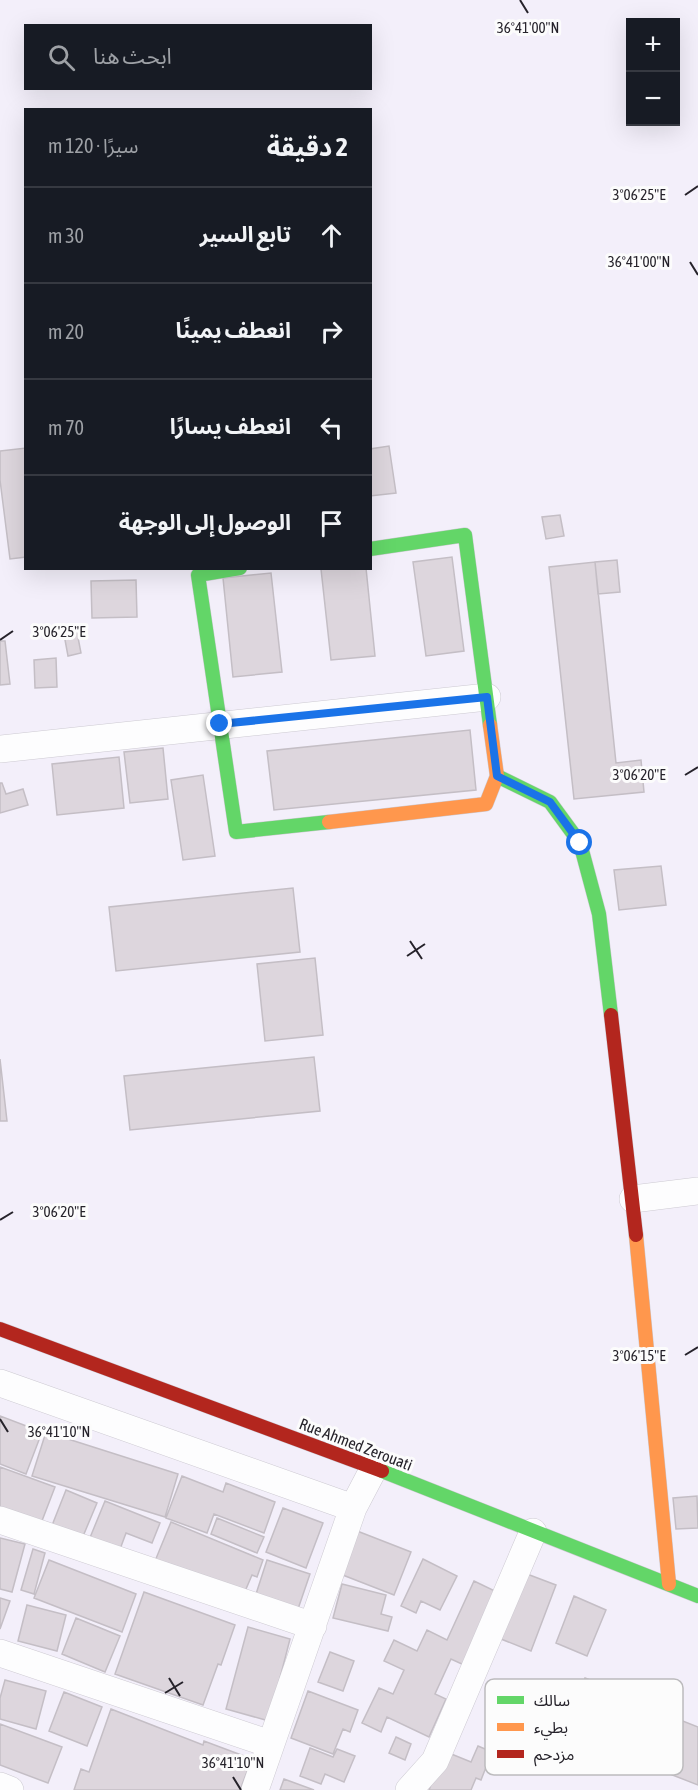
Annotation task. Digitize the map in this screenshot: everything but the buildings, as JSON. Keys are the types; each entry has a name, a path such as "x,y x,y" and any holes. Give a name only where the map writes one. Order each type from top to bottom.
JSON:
{"street":[{"path":"228,570 198,575 236,832 486,804 497,776 465,535 372,549"},
{"path":"0,749 487,697"},
{"path":"497,776 550,802 580,843 599,914 633,1199 669,1584"},
{"path":"633,1199 698,1191"},
{"name":"Rue Ahmed Zerouati","path":"0,1329 374,1468 698,1596"},
{"path":"0,1383 353,1508"},
{"path":"255,1790 353,1508 374,1468"},
{"path":"0,1520 313,1626"},
{"path":"410,1790 435,1761 533,1532"},
{"path":"0,1653 270,1744"},
{"path":"0,1786 9,1790"}],"traffic: fast":[{"path":"372,549 465,535 490,725"},
{"path":"228,570 198,575 236,832 329,822"},
{"path":"497,776 550,802 580,843 599,914 611,1015"},
{"path":"382,1471 698,1596"}],"traffic: slow":[{"path":"329,822 486,804 497,776 490,725"},
{"path":"636,1235 669,1584"}],"traffic: jam":[{"path":"611,1015 636,1235"},
{"path":"0,1329 382,1471"}],"route":[{"path":"220,724 487,697 497,776 550,802 580,843"}]}
